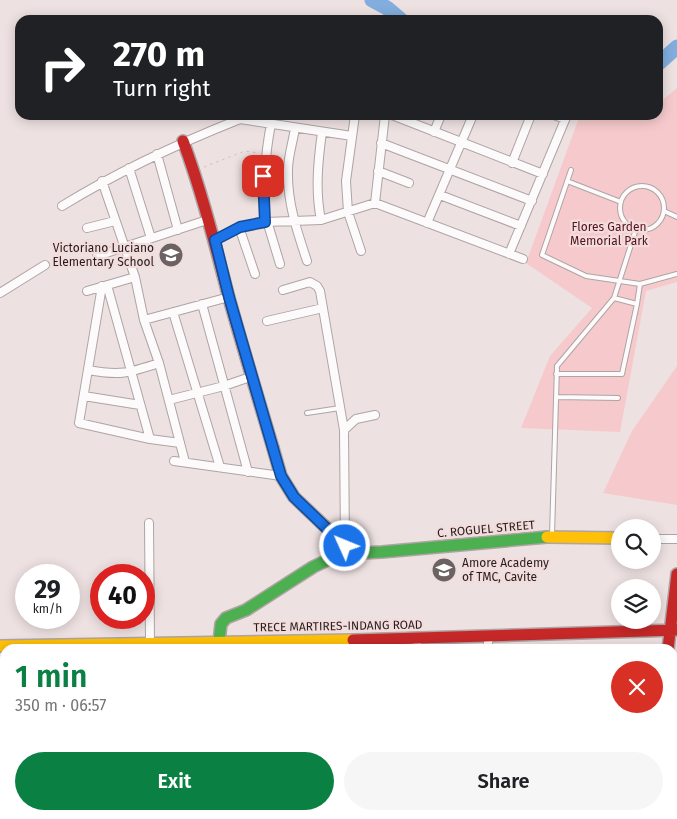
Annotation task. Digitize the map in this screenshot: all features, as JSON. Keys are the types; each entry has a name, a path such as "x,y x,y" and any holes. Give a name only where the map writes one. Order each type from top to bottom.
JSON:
{"street":[{"path":"62,206 102,181 234,120"},
{"path":"254,120 352,136"},
{"path":"354,120 346,181 348,212 361,251"},
{"path":"375,203 384,120"},
{"path":"414,120 434,132 462,144 543,174"},
{"path":"434,132 439,120"},
{"path":"427,223 471,120"},
{"path":"512,163 529,120"},
{"path":"509,254 565,120"},
{"path":"271,124 263,176 266,222 280,264"},
{"path":"295,128 288,169 289,196 293,220 307,261"},
{"path":"321,220 318,210 317,178 322,132"},
{"path":"183,142 194,170 207,220 215,240 229,297 281,476 294,497 350,550"},
{"path":"382,143 532,201"},
{"path":"157,154 178,230"},
{"path":"129,168 151,238"},
{"path":"378,171 409,183"},
{"path":"102,181 135,277 144,320 159,363 185,462"},
{"path":"440,195 521,226"},
{"path":"215,240 240,227 266,222 321,220 375,203 523,259"},
{"path":"97,256 207,220"},
{"path":"86,228 115,221"},
{"path":"240,227 255,274"},
{"path":"0,293 45,265"},
{"path":"87,291 135,277"},
{"path":"283,290 310,282 315,284 320,291 344,430 350,550"},
{"path":"104,285 79,423 150,439 180,443"},
{"path":"104,285 150,439"},
{"path":"144,320 229,297"},
{"path":"202,304 248,472"},
{"path":"267,320 323,308"},
{"path":"173,312 220,468"},
{"path":"88,370 116,374 131,372 159,363"},
{"path":"169,400 197,394 253,376"},
{"path":"84,396 140,405"},
{"path":"344,430 356,419 376,415"},
{"path":"174,461 281,476"},
{"path":"149,523 150,642"},
{"name":"C. ROGUEL STREET","path":"219,642 221,624 226,618 249,608 324,560 350,550 552,537 611,538"},
{"path":"661,539 677,539"},
{"path":"669,644 673,630 677,574"},
{"name":"TRECE MARTIRES-INDANG ROAD","path":"325,644 488,643 673,630"},
{"name":"TRECE MARTIRES-INDANG ROAD","path":"112,644 150,642 274,644"}],"lane":[{"path":"570,170 542,255 580,274 640,284 677,274"},
{"path":"567,181 621,202"},
{"path":"647,186 662,198 664,211 659,223 654,227 636,229 623,219 620,208 624,196 634,187 647,186"},
{"path":"664,211 677,217"},
{"path":"552,537 557,366 614,298 636,229"},
{"path":"556,374 622,374 640,284"},
{"path":"614,298 637,304"},
{"path":"556,397 618,398"},
{"path":"307,413 340,408"}],"path":[{"path":"194,170 245,151 265,154"}],"green space":[{"name":"Flores Garden Memorial Park","path":"677,88 677,282 646,291 620,432 521,428 550,356 592,308 526,263 578,120 663,120 663,100"},
{"path":"677,366 677,505 603,493 632,431"}],"waterway":[{"path":"372,0 395,15"},
{"path":"663,60 677,47"}],"traffic: fast":[{"path":"219,642 221,624 226,618 246,610 313,567 340,554 547,537"}],"traffic: slow":[{"path":"273,448 281,476 294,497 354,554"},
{"path":"547,537 611,538"},
{"path":"118,644 353,640"}],"traffic: jam":[{"path":"183,141 202,199 234,317 273,448"},
{"path":"669,644 677,574"},
{"path":"353,640 677,630"}],"place":[{"name":"Victoriano Luciano Elementary School","path":"171,255"},
{"name":"Amore Academy of TMC, Cavite","path":"444,570"}],"route":[{"path":"263,176 265,222 240,227 215,240 229,297 281,476 294,497 345,546"}]}
